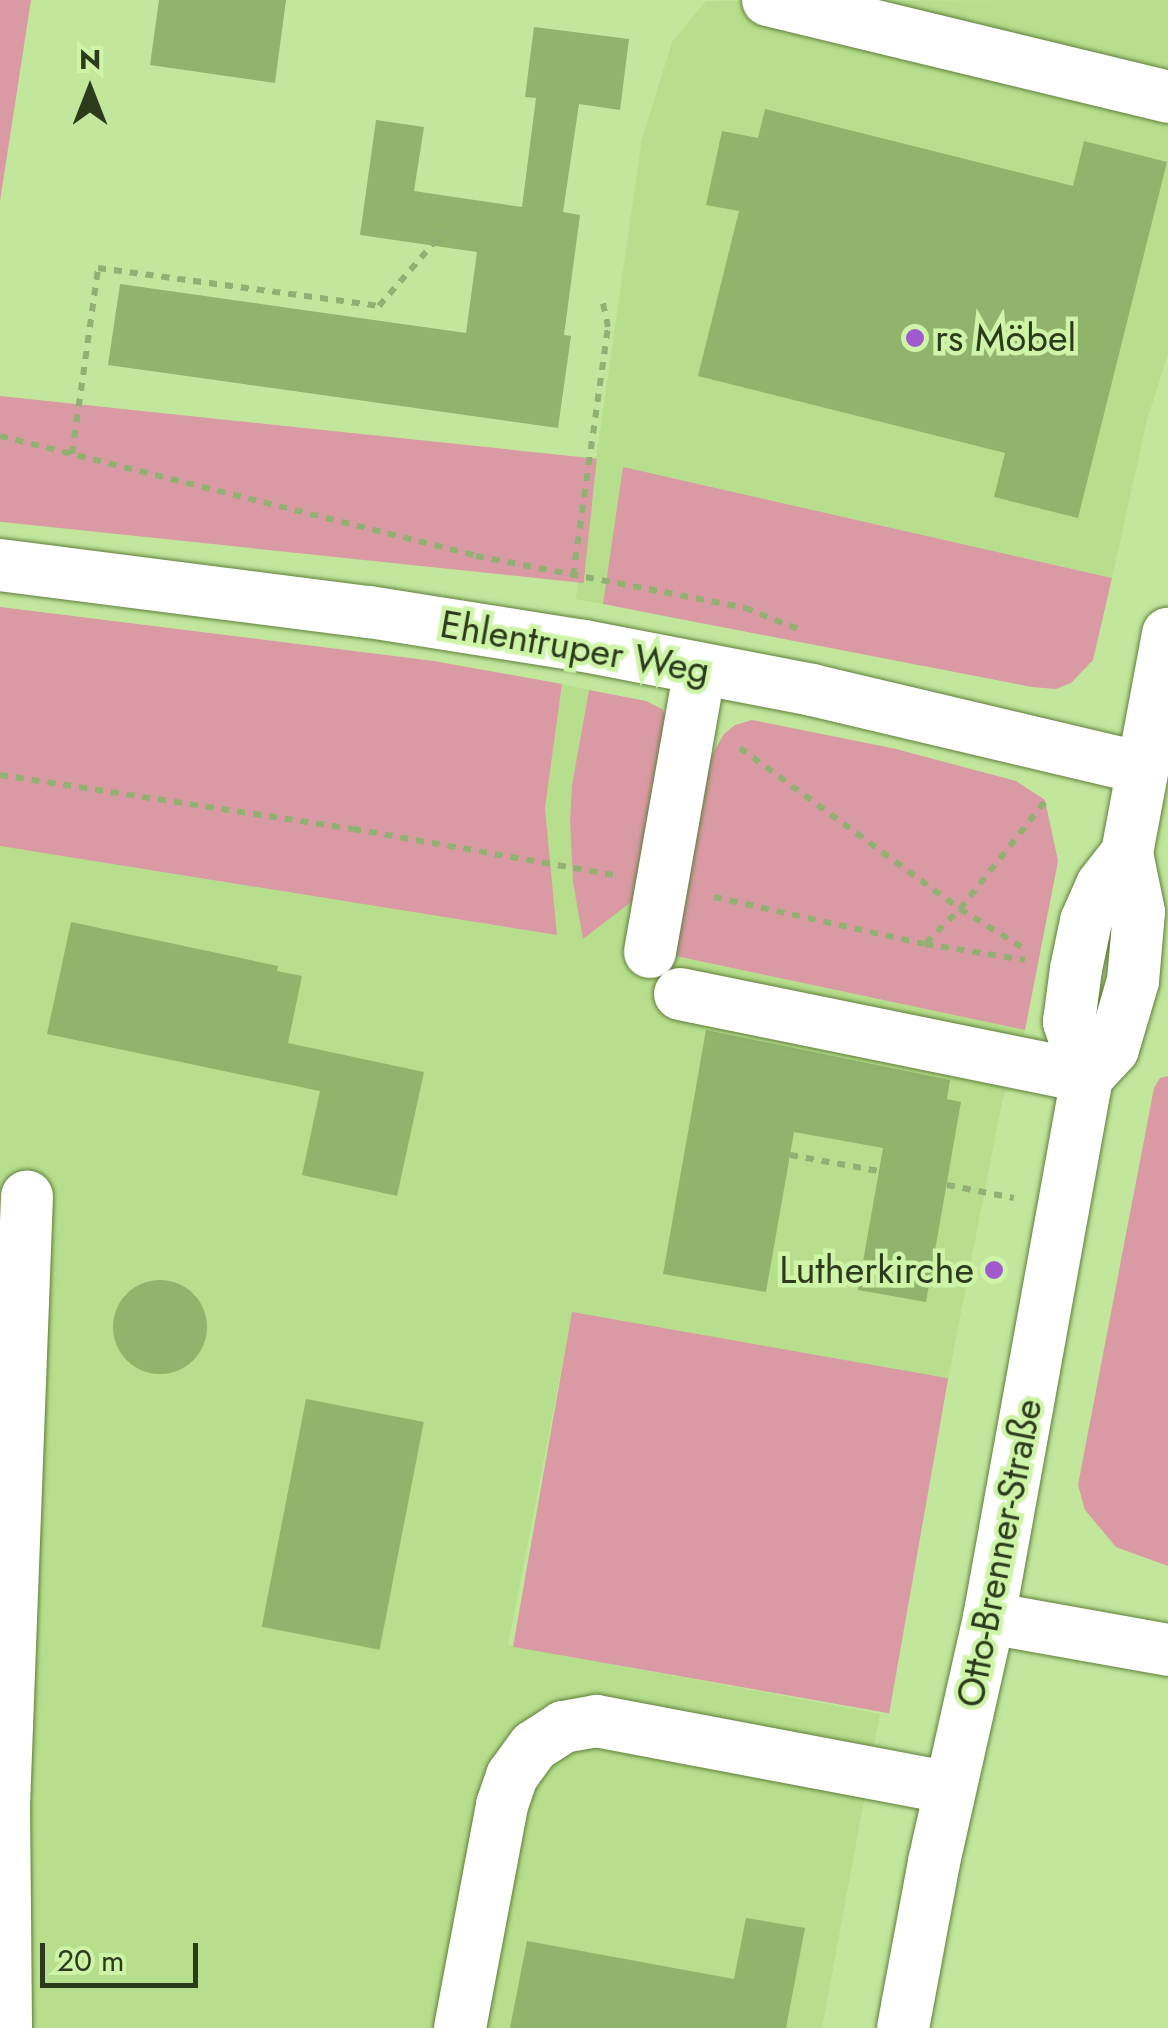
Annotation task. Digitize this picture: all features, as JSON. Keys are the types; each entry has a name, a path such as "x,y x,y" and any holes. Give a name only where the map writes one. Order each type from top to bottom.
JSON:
{"street":[{"path":"768,0 1168,97"},
{"name":"Ehlentruper Weg","path":"0,565 369,612 700,668 812,690 1142,768"},
{"name":"Otto-Brenner-Straße","path":"903,2028 950,1788 989,1618 1087,1077 1069,1022 1076,970 1086,921 1102,886 1127,853 1168,634"},
{"path":"650,952 700,668"},
{"path":"680,994 1087,1077"},
{"path":"6,2028 4,1806 27,1196"},
{"path":"989,1618 1168,1650"},
{"path":"460,2028 502,1805 512,1776 534,1746 563,1727 596,1721 950,1788"}],"path":[{"path":"72,454 98,268 379,306 445,230"},
{"path":"573,576 608,328 602,298"},
{"path":"0,436 573,576 745,608 815,635 821,642 812,690"},
{"path":"0,775 479,850 925,944 1034,958 960,909 726,738 700,668"},
{"path":"925,944 960,909 1034,810 1057,794"},
{"path":"790,1155 878,1172"},
{"path":"946,1184 1065,1208"}],"shaded area":[{"path":"0,0 31,0 0,201"},
{"path":"1168,0 1168,354 1147,420 1112,578 624,468 603,604 576,599 642,139 672,42 706,1"},
{"path":"0,396 597,459 584,583 0,522"},
{"path":"623,467 1112,578 1093,660 1071,683 1056,689 1032,687 603,604"},
{"path":"0,607 434,661 562,684 545,808 557,935 0,846"},
{"path":"562,684 589,690 572,785 570,821 573,882 584,938 639,896 671,955 1025,1030 1002,1102 948,1379 572,1313 508,1645 880,1714 822,2028 0,2028 0,846 557,935 545,808"},
{"path":"589,690 646,701 662,709 669,723 639,896 583,939 573,882 570,821 572,785"},
{"path":"752,720 896,749 1016,781 1045,800 1058,861 1025,1030 671,955 709,760 724,734 735,725"},
{"path":"1168,1076 1168,1566 1116,1547 1085,1510 1078,1485 1154,1088 1160,1078"},
{"path":"572,1312 948,1378 889,1713 513,1647"}],"building":[{"path":"159,0 286,0 275,83 150,65"},
{"path":"534,27 629,39 620,110 579,104 563,212 580,215 564,335 571,336 558,428 108,365 120,284 466,333 477,252 360,235 376,120 424,127 414,191 522,207 536,98 525,97"},
{"name":"rs Möbel","path":"765,109 1073,186 1084,141 1167,162 1078,518 994,497 1005,453 698,376 739,211 706,205 722,131 758,138"},
{"path":"71,922 278,966 277,971 302,976 288,1043 424,1072 397,1196 302,1175 320,1091 47,1034"},
{"path":"706,1030 950,1080 947,1099 961,1102 926,1302 858,1290 883,1148 794,1132 766,1292 663,1274"},
{"path":"160,1280 178,1283 193,1294 204,1309 204,1345 193,1360 178,1371 160,1374 142,1371 127,1360 116,1345 113,1327 116,1309 127,1294 142,1283"},
{"path":"306,1399 424,1422 380,1650 262,1627"},
{"path":"746,1918 805,1928 786,2028 510,2028 527,1941 734,1979"}],"place":[{"name":"rs Möbel","path":"915,338"},
{"name":"Lutherkirche","path":"994,1270"}]}
